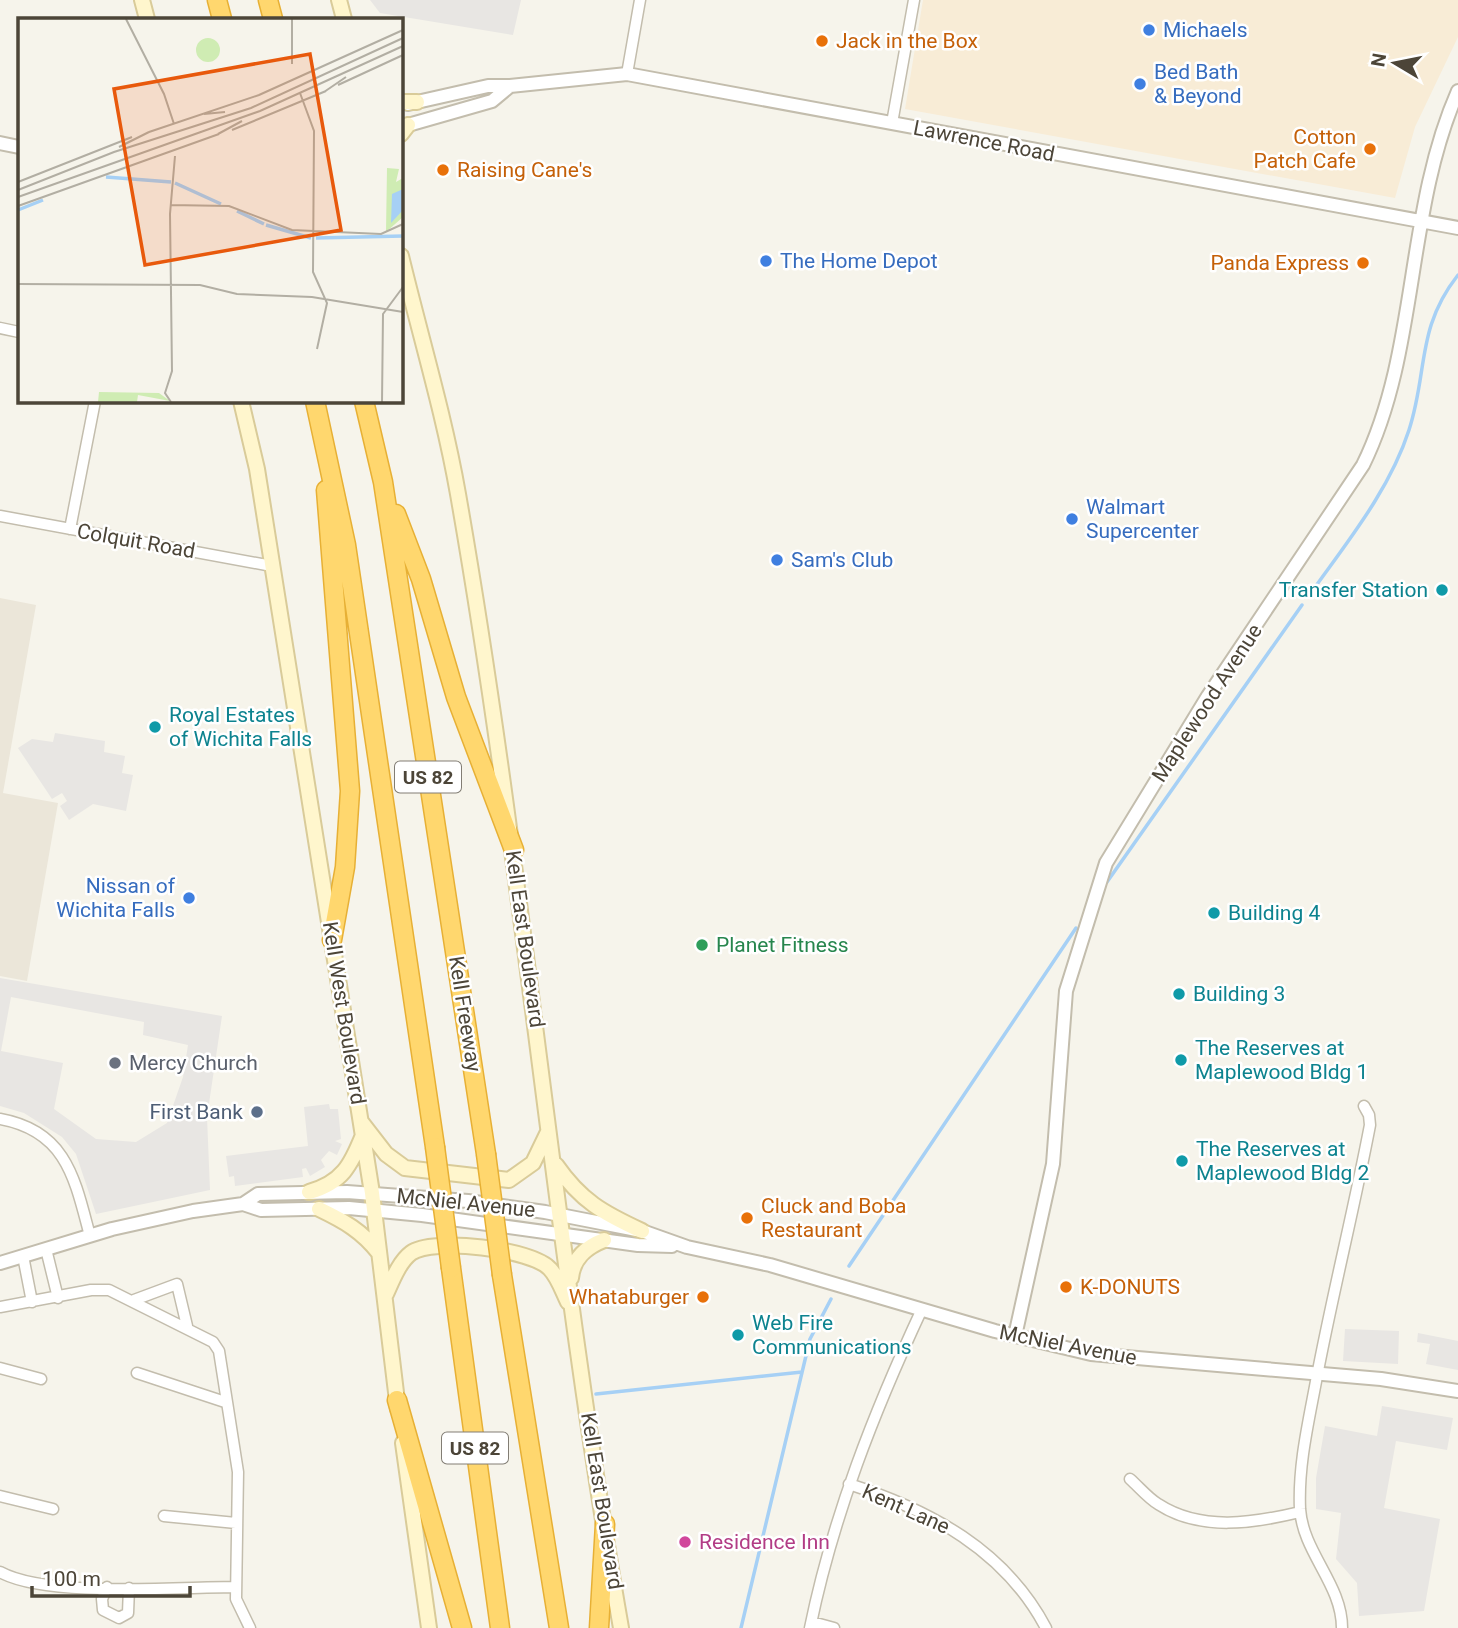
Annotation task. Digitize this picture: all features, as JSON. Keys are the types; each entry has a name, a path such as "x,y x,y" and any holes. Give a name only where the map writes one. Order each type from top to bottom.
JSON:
{"highway":[{"path":"217,0 222,18"},
{"path":"268,0 273,18"},
{"name":"US 82","path":"315,402 346,545 435,1147 500,1628"},
{"name":"Kell Freeway","path":"364,402 383,482 486,1154 502,1275 559,1628"},
{"path":"324,441 328,541 340,648 350,791 345,867 332,940"},
{"path":"383,482 421,579 456,697 514,850"},
{"path":"397,1400 462,1628"},
{"path":"599,1628 604,1524"}],"main road":[{"path":"142,0 147,18"},
{"path":"339,0 344,18"},
{"path":"402,104 418,102"},
{"name":"Kell East Boulevard","path":"402,260 457,490 514,850 570,1286 621,1628"},
{"name":"Kell West Boulevard","path":"241,402 257,469 373,1194 397,1400 429,1628"},
{"path":"362,1128 386,1154 405,1168 509,1180 533,1163 550,1127"},
{"path":"309,1192 326,1187 341,1178 352,1164 362,1128"},
{"path":"554,1163 573,1190 599,1211 642,1231"},
{"path":"319,1209 357,1229 381,1256"},
{"path":"570,1286 575,1262 582,1252 604,1240"},
{"path":"385,1295 398,1269 411,1253 429,1246 513,1251 532,1256 550,1269 574,1312"}],"street":[{"path":"627,74 640,0"},
{"path":"892,123 914,0"},
{"name":"Lawrence Road","path":"418,102 488,86 627,74 1458,228"},
{"name":"Lawrence Road","path":"403,129 492,101 510,86"},
{"name":"Maplewood Avenue","path":"1015,1336 1053,1164 1066,991 1106,863 1208,696 1363,465 1380,430 1389,395 1419,221 1441,131 1458,91"},
{"path":"0,143 18,147"},
{"path":"0,328 18,332"},
{"path":"70,529 94,402"},
{"name":"Colquit Road","path":"0,516 272,566"},
{"path":"1342,1628 1338,1596 1308,1539 1300,1512 1300,1478 1318,1374 1370,1125 1364,1106"},
{"path":"0,1119 38,1132 61,1153 73,1174 89,1236"},
{"name":"McNiel Avenue","path":"0,1263 89,1236 193,1211 243,1204 258,1194 373,1194 468,1201 642,1231 687,1247 770,1265 1015,1336 1117,1358 1318,1374 1458,1391"},
{"name":"McNiel Avenue","path":"243,1204 261,1210 375,1211 604,1240 687,1247"},
{"path":"46,1249 58,1298"},
{"path":"23,1256 32,1302"},
{"path":"134,1300 177,1284 187,1326"},
{"path":"0,1307 100,1289 134,1300 187,1326 206,1336 219,1351 238,1472 236,1599 250,1628"},
{"path":"834,1628 811,1625 849,1484 877,1404 922,1309"},
{"path":"0,1368 41,1379"},
{"path":"136,1373 225,1402"},
{"path":"1130,1479 1159,1505 1199,1520 1255,1522 1300,1512"},
{"name":"Kent Lane","path":"849,1484 930,1516 969,1539 1023,1590 1046,1628"},
{"path":"0,1496 53,1509"},
{"path":"164,1516 236,1523"},
{"path":"0,1572 12,1579 52,1586 235,1587"},
{"path":"107,1587 102,1599 103,1611 118,1618 128,1613 129,1588"}],"shaded area":[{"path":"370,0 521,0 513,35 380,13"},
{"path":"923,0 1458,0 1458,37 1415,127 1395,198 905,109"},
{"path":"0,598 36,605 3,793 58,803 27,981 0,976"},
{"path":"55,733 105,741 104,752 125,756 122,773 133,775 126,811 93,804 69,820 60,806 67,801 62,793 52,799 18,748 32,739 53,742"},
{"path":"0,978 222,1016 207,1117 210,1190 96,1214 76,1154 62,1137 24,1113 0,1106","holes":["11,997 144,1022 143,1035 188,1045 183,1077 167,1123 136,1142 96,1139 54,1109 63,1063 1,1051"]},
{"path":"329,1104 330,1109 338,1109 341,1139 335,1141 342,1144 337,1155 329,1151 321,1160 325,1167 310,1176 306,1168 302,1169 303,1177 235,1186 234,1176 229,1177 226,1156 308,1146 304,1107"},
{"path":"1345,1329 1399,1331 1398,1364 1343,1361"},
{"path":"1418,1333 1458,1341 1458,1370 1426,1364 1430,1344 1417,1342"},
{"path":"1382,1406 1453,1418 1447,1450 1396,1441 1384,1508 1440,1519 1424,1611 1359,1616 1357,1583 1336,1559 1341,1513 1316,1509 1316,1478 1325,1426 1377,1436"}],"waterway":[{"path":"1313,590 1380,494 1401,452 1415,409 1435,313 1458,275"},
{"path":"1107,882 1302,605"},
{"path":"849,1266 1076,928"},
{"path":"741,1628 810,1339 831,1299"},
{"path":"596,1394 802,1372"}],"place":[{"name":"Michaels","path":"1149,30"},
{"name":"Jack in the Box","path":"822,41"},
{"name":"Bed Bath & Beyond","path":"1140,84"},
{"name":"Cotton Patch Cafe","path":"1370,149"},
{"name":"Raising Cane's","path":"443,170"},
{"name":"The Home Depot","path":"766,261"},
{"name":"Panda Express","path":"1363,263"},
{"name":"Walmart Supercenter","path":"1072,519"},
{"name":"Sam's Club","path":"777,560"},
{"name":"Transfer Station","path":"1442,590"},
{"name":"Royal Estates of Wichita Falls","path":"155,727"},
{"name":"Nissan of Wichita Falls","path":"189,898"},
{"name":"Building 4","path":"1214,913"},
{"name":"Planet Fitness","path":"702,945"},
{"name":"Building 3","path":"1179,994"},
{"name":"The Reserves at Maplewood Bldg 1","path":"1181,1060"},
{"name":"Mercy Church","path":"115,1063"},
{"name":"First Bank","path":"257,1112"},
{"name":"The Reserves at Maplewood Bldg 2","path":"1182,1161"},
{"name":"Cluck and Boba Restaurant","path":"747,1218"},
{"name":"K-DONUTS","path":"1066,1287"},
{"name":"Whataburger","path":"703,1297"},
{"name":"Web Fire Communications","path":"738,1335"},
{"name":"Residence Inn","path":"685,1542"}]}
